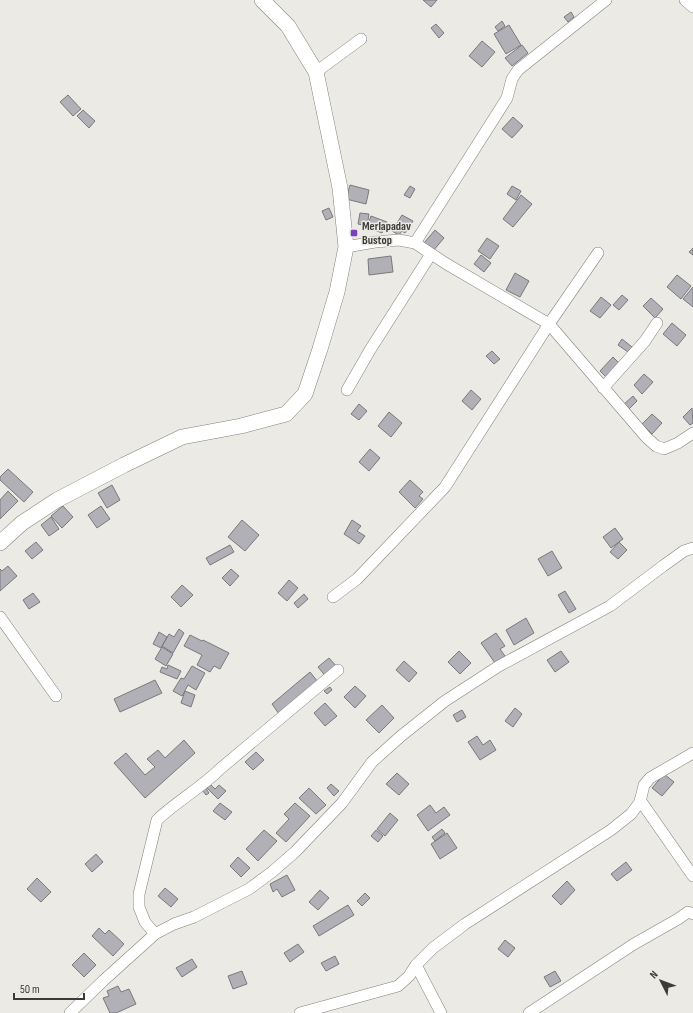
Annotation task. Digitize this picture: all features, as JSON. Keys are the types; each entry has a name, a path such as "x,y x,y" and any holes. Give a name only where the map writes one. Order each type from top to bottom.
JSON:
{"main road":[{"path":"0,543 22,523 57,500 124,465 182,437 241,426 286,414 305,394 337,292 346,247 340,188 316,72 288,26 262,0"}],"street":[{"path":"415,242 507,98 512,79 518,70 606,0"},
{"path":"685,0 693,7"},
{"path":"316,72 361,40"},
{"path":"346,247 399,240 415,242 445,263 549,324 603,388 646,437 656,446 664,449 678,443 693,433"},
{"path":"333,597 357,579 445,487 549,324 598,253"},
{"path":"347,390 370,350 431,254"},
{"path":"603,388 645,342 657,323"},
{"path":"70,1013 155,934 174,924 194,917 249,889 272,872 296,852 342,803 372,762 401,736 445,701 499,666 610,606 684,551 693,548"},
{"path":"0,617 56,696"},
{"path":"155,934 145,922 139,907 139,894 157,820 208,781 226,764 338,670"},
{"path":"300,1013 398,986 434,948 465,924 612,830 631,814 640,800 644,785 650,778 693,753"},
{"path":"640,800 693,876"},
{"path":"529,1013 634,944 691,911"},
{"path":"416,966 441,1013"}],"building":[{"path":"423,0 437,0 431,7"},
{"path":"571,12 574,17 568,22 564,17"},
{"path":"502,21 505,26 498,31 495,27"},
{"path":"436,24 444,33 439,38 431,28"},
{"path":"509,25 521,45 506,54 494,34"},
{"path":"482,41 495,52 482,67 469,56"},
{"path":"522,45 528,53 512,66 505,58"},
{"path":"68,95 81,109 73,116 60,102"},
{"path":"83,110 95,121 89,128 77,116"},
{"path":"513,117 523,126 512,138 502,129"},
{"path":"350,185 369,190 366,204 346,199"},
{"path":"410,186 415,189 410,198 404,195"},
{"path":"512,186 521,191 516,200 507,194"},
{"path":"521,195 532,204 513,227 503,219"},
{"path":"329,208 333,217 326,220 322,211"},
{"path":"360,213 369,214 367,226 358,224"},
{"path":"402,215 413,221 405,233 402,231 399,235 392,231"},
{"path":"371,216 387,222 382,233 367,227"},
{"path":"435,230 444,238 433,251 424,243"},
{"path":"487,238 499,246 490,259 478,251"},
{"path":"693,248 693,255 689,252"},
{"path":"481,255 491,263 484,272 474,264"},
{"path":"391,256 393,272 369,275 368,259"},
{"path":"515,273 529,281 520,297 506,290"},
{"path":"677,275 691,286 681,299 667,287"},
{"path":"693,287 693,307 683,299"},
{"path":"622,295 628,300 619,310 613,305"},
{"path":"601,297 611,305 600,318 590,311"},
{"path":"651,298 663,309 655,318 643,306"},
{"path":"672,323 686,335 677,346 663,334"},
{"path":"622,339 632,347 628,352 618,345"},
{"path":"492,351 500,359 494,364 486,356"},
{"path":"613,357 619,363 606,377 600,371"},
{"path":"644,374 653,382 642,394 634,385"},
{"path":"471,390 481,399 472,410 462,401"},
{"path":"633,396 637,401 628,410 623,405"},
{"path":"359,404 367,411 359,420 351,414"},
{"path":"692,408 693,423 690,425 683,417"},
{"path":"389,412 402,423 391,437 378,426"},
{"path":"652,414 662,423 652,434 642,424"},
{"path":"370,449 380,458 369,471 359,462"},
{"path":"8,469 33,492 24,502 0,480 0,477"},
{"path":"410,480 423,492 419,496 423,499 415,508 399,492"},
{"path":"112,485 120,500 107,508 98,493"},
{"path":"8,491 18,501 0,519 0,500"},
{"path":"63,506 73,517 62,528 51,516"},
{"path":"101,506 110,519 97,528 88,515"},
{"path":"51,517 59,529 49,536 41,525"},
{"path":"242,520 259,535 245,551 228,537"},
{"path":"352,520 361,526 357,531 365,536 359,544 344,534"},
{"path":"615,528 623,539 611,548 603,537"},
{"path":"36,542 43,550 32,559 25,551"},
{"path":"619,542 627,550 618,559 610,552"},
{"path":"230,545 234,552 210,565 206,558"},
{"path":"552,551 562,568 548,576 538,559"},
{"path":"8,566 17,576 0,591 0,569 2,571"},
{"path":"231,569 239,576 230,586 222,578"},
{"path":"289,580 298,588 287,601 278,593"},
{"path":"182,585 193,595 181,607 171,597"},
{"path":"565,591 576,609 569,613 558,595"},
{"path":"33,593 40,602 29,609 23,600"},
{"path":"304,594 308,599 298,608 294,603"},
{"path":"526,618 534,633 514,645 506,630"},
{"path":"179,629 184,633 173,653 162,646 169,634 174,637"},
{"path":"159,632 167,637 161,648 153,644"},
{"path":"496,633 505,646 500,649 505,656 495,663 481,643"},
{"path":"190,635 229,653 220,669 214,666 210,672 197,665 202,655 184,646"},
{"path":"162,647 173,654 166,666 155,659"},
{"path":"459,651 471,663 460,674 448,662"},
{"path":"561,651 569,662 555,672 547,660"},
{"path":"329,658 338,668 327,678 318,667"},
{"path":"404,661 417,673 409,682 396,670"},
{"path":"168,665 181,671 177,679 160,672 162,667 167,669"},
{"path":"192,666 205,673 196,690 188,685 182,696 173,691 181,678 184,679"},
{"path":"310,672 318,682 279,714 272,704"},
{"path":"155,680 162,693 120,712 114,699"},
{"path":"355,686 366,696 355,708 344,697"},
{"path":"330,687 332,690 327,694 324,691"},
{"path":"185,691 195,695 191,707 181,703"},
{"path":"325,703 337,716 325,726 314,713"},
{"path":"382,705 394,718 379,733 366,720"},
{"path":"515,708 522,714 513,727 505,721"},
{"path":"462,710 466,717 457,722 453,715"},
{"path":"477,736 483,745 490,740 496,750 480,760 468,742"},
{"path":"184,740 195,753 145,798 114,763 126,753 145,775 155,767 147,759 158,750 165,758"},
{"path":"256,752 264,760 253,770 245,762"},
{"path":"397,773 409,784 399,795 386,784"},
{"path":"664,774 674,782 662,796 652,788"},
{"path":"209,783 215,789 219,785 226,791 218,799 205,786"},
{"path":"331,784 339,791 334,796 327,788"},
{"path":"205,787 209,793 206,795 202,790"},
{"path":"309,788 326,805 316,814 299,798"},
{"path":"220,803 232,812 225,820 213,811"},
{"path":"295,803 310,816 286,842 276,833 289,819 284,814"},
{"path":"430,805 436,813 444,807 450,815 428,831 417,815"},
{"path":"390,813 398,820 385,836 377,829"},
{"path":"442,829 445,833 435,841 432,837"},
{"path":"264,830 277,841 258,861 246,849"},
{"path":"376,830 383,836 378,842 371,836"},
{"path":"447,833 457,848 440,859 431,844"},
{"path":"96,854 103,862 92,872 85,864"},
{"path":"238,857 250,868 241,877 230,866"},
{"path":"626,862 632,870 617,881 611,874"},
{"path":"287,875 295,890 282,897 277,889 273,892 270,884"},
{"path":"37,878 51,892 41,902 27,889"},
{"path":"567,881 575,890 561,905 552,896"},
{"path":"165,888 178,899 171,907 158,896"},
{"path":"320,890 329,898 318,910 309,902"},
{"path":"365,893 370,898 362,906 357,901"},
{"path":"348,905 354,915 319,936 313,926"},
{"path":"99,928 105,934 109,930 124,944 113,956 92,936"},
{"path":"505,940 515,948 508,957 498,949"},
{"path":"298,944 304,952 290,962 284,953"},
{"path":"84,953 96,965 84,977 72,965"},
{"path":"335,956 339,964 326,971 321,963"},
{"path":"192,959 197,967 182,977 176,968"},
{"path":"242,971 247,984 233,989 228,976"},
{"path":"555,971 561,981 550,987 544,977"},
{"path":"118,986 121,992 129,989 136,1004 116,1013 110,1013 103,998 109,996 107,991"}],"place":[{"name":"Merlapadav Bustop","path":"354,233"}]}
